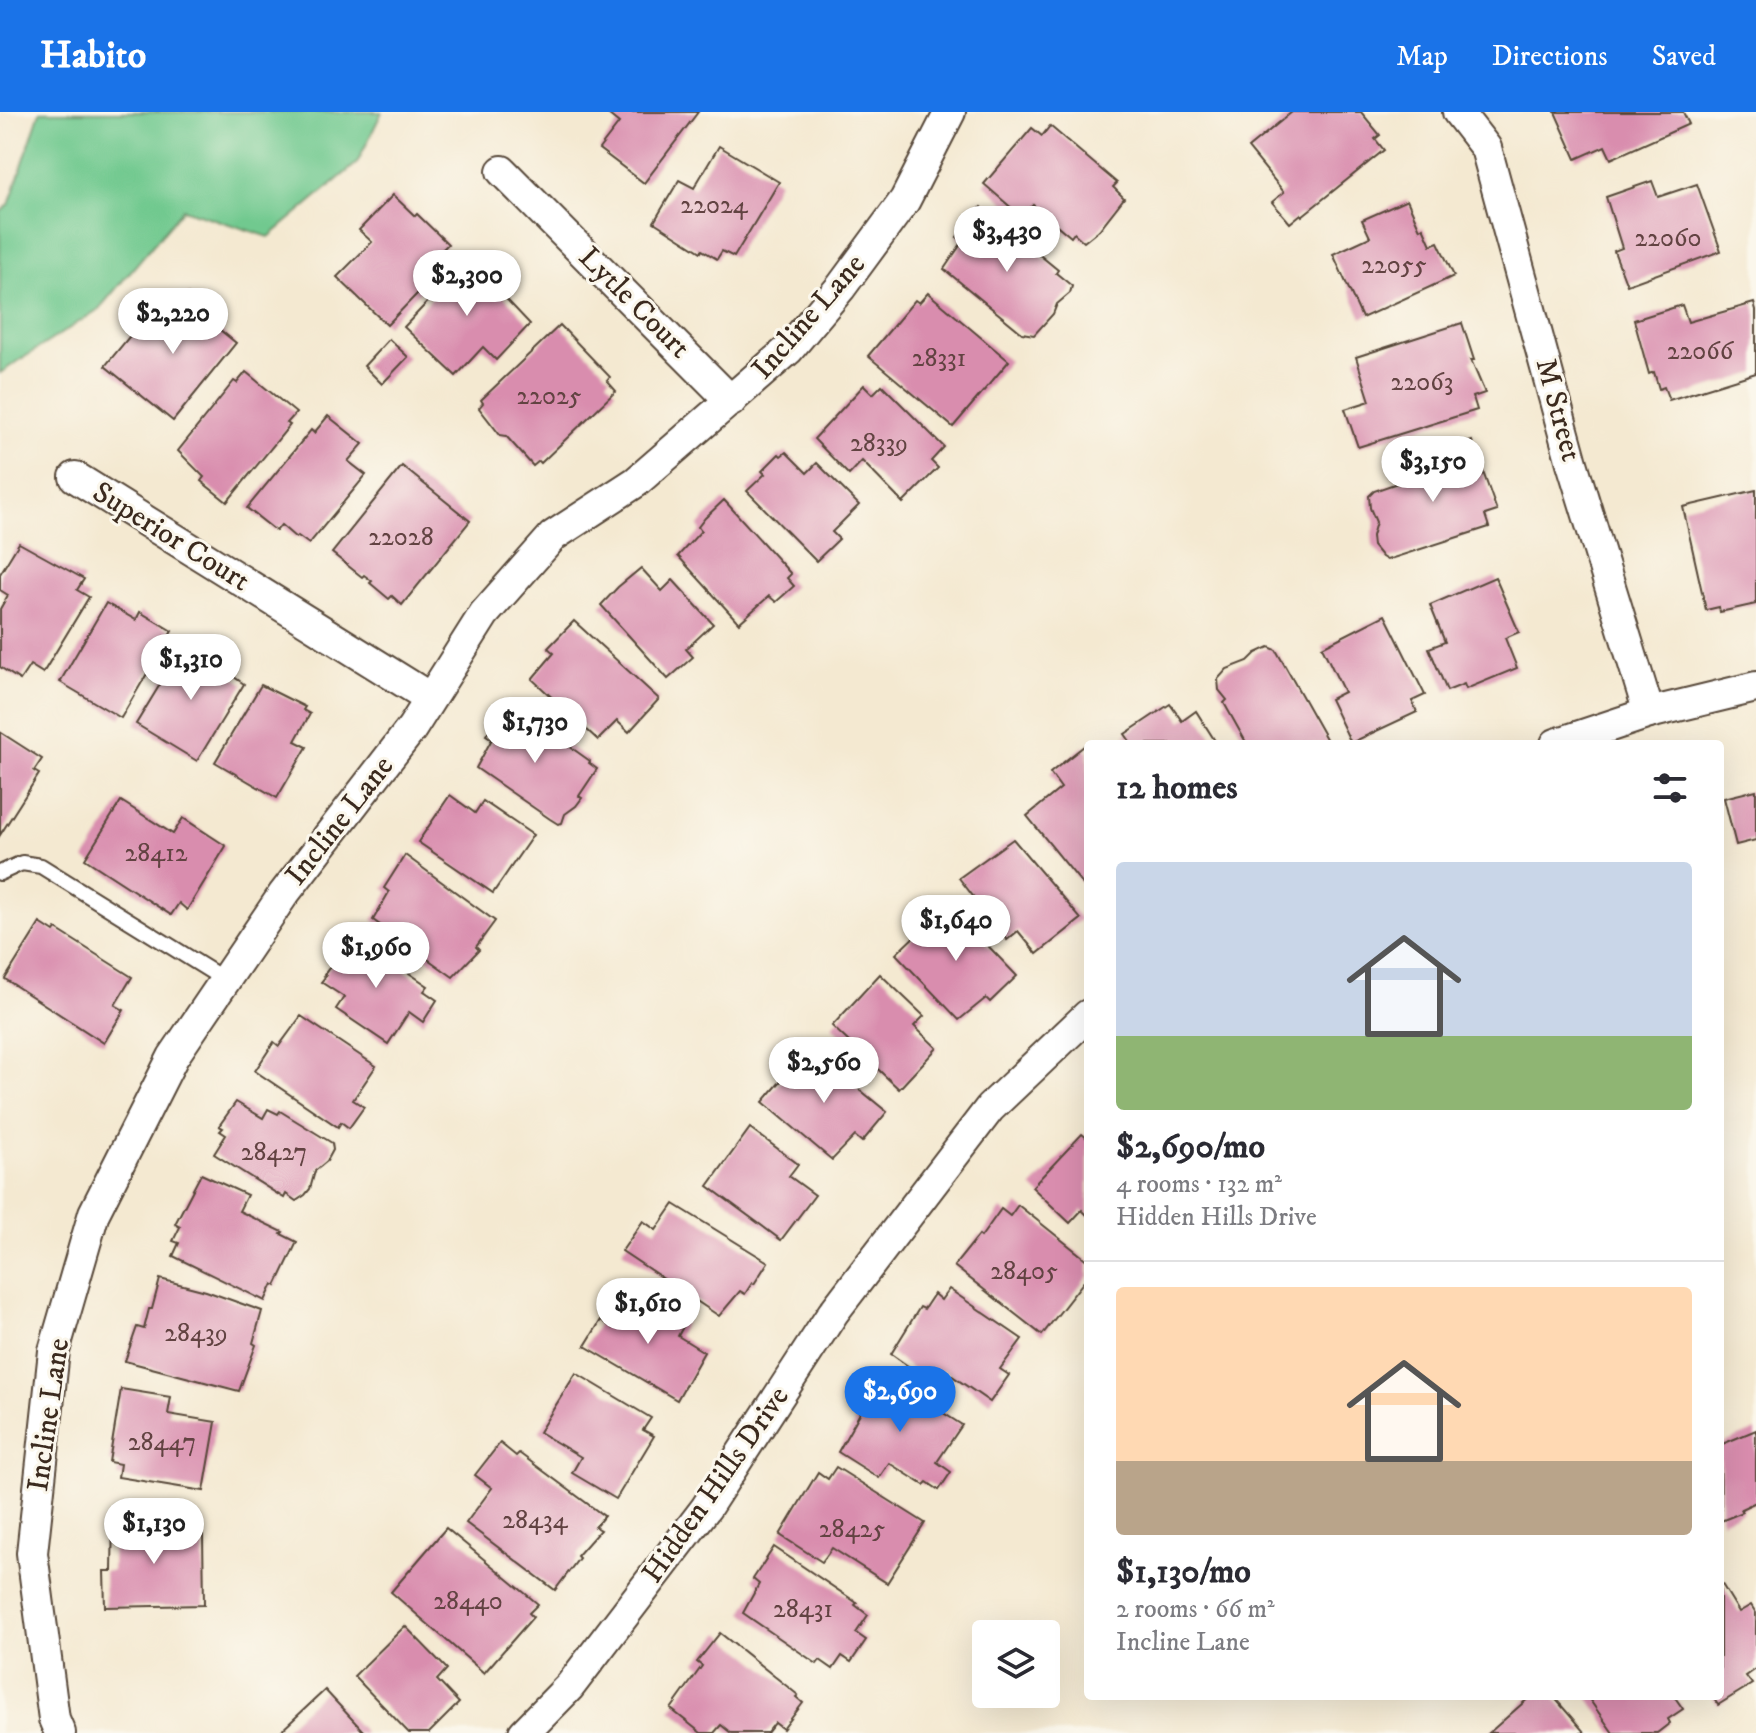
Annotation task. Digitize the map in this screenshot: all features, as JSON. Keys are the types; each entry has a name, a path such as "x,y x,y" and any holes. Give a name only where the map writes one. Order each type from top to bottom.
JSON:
{"street":[{"name":"Incline Lane","path":"60,1733 54,1719 32,1553 54,1351 94,1213 173,1057 283,895 412,728 484,614 553,536 636,482 788,350 841,287 905,200 950,112"},
{"name":"M Street","path":"1458,112 1486,148 1572,463 1649,713"},
{"name":"Lytle Court","path":"502,171 731,401"},
{"name":"Superior Court","path":"75,477 430,698"},
{"path":"1568,740 1649,713 1756,687"},
{"name":"Hidden Hills Drive","path":"524,1733 570,1686 706,1508 833,1313 990,1108 1084,1019"}],"lane":[{"path":"0,873 22,863 41,866 225,980"}],"green space":[{"path":"40,112 382,112 357,163 269,237 183,209 99,309 0,373 0,212 9,205"}],"building":[{"path":"609,112 698,112 644,183 599,149 619,123"},
{"path":"1292,112 1361,112 1380,135 1375,139 1384,150 1290,223 1272,202 1284,192 1248,148"},
{"path":"1555,112 1683,112 1689,124 1611,159 1605,146 1576,159"},
{"path":"1050,126 1117,183 1113,187 1124,198 1099,230 1084,242 1074,233 1071,237 1033,205 1022,217 984,184 1032,128 1042,136"},
{"path":"719,146 779,182 734,257 722,251 717,259 654,222 679,180 694,188"},
{"path":"1652,181 1658,197 1697,184 1721,251 1627,285 1614,251 1622,248 1606,197"},
{"path":"393,195 448,244 439,253 448,262 387,325 337,277 372,242 359,230"},
{"path":"1407,200 1431,245 1438,242 1454,276 1362,318 1333,254 1370,237 1362,220"},
{"path":"981,207 1058,270 1056,273 1072,286 1070,293 1057,304 1053,314 1034,335 1022,333 944,269 963,241 957,237"},
{"path":"473,254 499,280 494,286 530,324 496,360 483,347 456,376 404,327"},
{"path":"928,293 1009,361 953,427 868,356 915,300 919,303"},
{"path":"188,294 224,323 219,329 236,343 173,421 105,366 138,326 145,331 157,317 164,321"},
{"path":"1754,303 1756,373 1669,400 1664,387 1659,389 1654,372 1649,374 1634,320 1682,305 1688,322"},
{"path":"1462,323 1474,360 1471,360 1485,393 1473,397 1477,410 1358,447 1345,409 1370,401 1356,357"},
{"path":"560,325 610,377 607,381 616,391 541,463 539,461 533,466 506,436 500,435 479,408 483,403 481,400"},
{"path":"389,339 408,357 382,384 364,366"},
{"path":"246,372 296,413 287,423 290,425 227,502 201,481 204,477 178,451 234,381 237,383"},
{"path":"864,385 873,394 882,385 944,447 931,461 938,468 903,503 862,461 849,475 814,439"},
{"path":"328,416 363,444 348,461 366,475 309,544 281,525 276,531 247,508 311,430 314,433"},
{"path":"1472,441 1497,511 1485,515 1489,527 1387,560 1382,557 1373,546 1376,522 1369,496 1374,491 1429,472 1425,457"},
{"path":"786,452 807,473 817,463 859,505 832,532 839,539 816,561 747,491 765,474 762,471 779,454 781,456"},
{"path":"402,466 470,521 402,605 392,596 389,599 370,583 372,581 364,575 362,577 332,553"},
{"path":"1756,490 1756,604 1720,612 1719,607 1706,610 1683,507"},
{"path":"724,500 791,574 787,578 794,586 776,602 769,596 739,623 678,556 701,531 698,527 705,518"},
{"path":"19,543 84,579 77,590 89,597 43,673 30,665 20,680 0,667 0,609 8,595 0,590 0,574"},
{"path":"641,568 662,591 673,580 713,624 686,649 693,657 668,679 601,605"},
{"path":"1495,577 1519,632 1505,638 1517,668 1466,689 1464,684 1447,691 1429,648 1445,642 1430,605"},
{"path":"106,603 136,620 140,612 172,631 121,718 60,682"},
{"path":"1385,615 1425,695 1412,701 1417,712 1357,740 1350,740 1330,699 1344,692 1322,647"},
{"path":"574,621 659,699 629,732 617,721 598,740 532,679 554,653 548,648"},
{"path":"187,640 217,658 214,663 244,684 197,761 136,724"},
{"path":"1269,647 1276,650 1327,740 1245,740 1224,703 1227,700 1219,690 1218,679 1227,669 1248,661"},
{"path":"261,685 305,707 303,710 310,714 295,741 307,747 277,798 215,762"},
{"path":"1170,704 1182,721 1196,711 1214,740 1129,740 1125,734"},
{"path":"507,705 516,712 517,709 597,769 579,796 582,798 565,814 562,823 550,819 476,768 492,739 486,735"},
{"path":"0,732 42,759 34,771 39,774 0,835"},
{"path":"1084,746 1084,886 1027,816 1061,788 1050,773"},
{"path":"1756,790 1756,840 1736,845 1724,798"},
{"path":"450,795 475,813 483,801 533,835 493,893 418,842"},
{"path":"121,801 173,834 183,818 226,846 187,910 179,903 171,915 85,859"},
{"path":"1013,839 1081,919 1037,954 1018,931 1007,940 959,878"},
{"path":"405,855 495,921 476,947 479,950 453,977 373,920 389,892 384,888"},
{"path":"948,904 1017,976 990,1002 986,998 959,1020 896,954"},
{"path":"40,923 54,932 56,929 132,977 115,1005 124,1010 104,1043 5,979"},
{"path":"353,935 428,986 424,991 437,1000 423,1022 409,1012 388,1044 336,1009 344,997 321,982"},
{"path":"880,974 924,1016 914,1026 937,1048 899,1089 832,1026"},
{"path":"301,1016 376,1066 353,1100 364,1107 349,1128 341,1122 338,1127 255,1071 274,1042 279,1046"},
{"path":"809,1048 887,1112 862,1142 855,1136 832,1160 763,1102"},
{"path":"236,1102 263,1118 268,1109 278,1114 280,1111 332,1143 333,1150 327,1161 315,1171 305,1195 296,1201 286,1194 284,1198 214,1154 226,1135 219,1126"},
{"path":"750,1128 798,1164 789,1176 815,1195 781,1240 708,1186"},
{"path":"1082,1134 1084,1136 1084,1212 1082,1210 1070,1223 1032,1187"},
{"path":"201,1174 247,1195 239,1211 297,1242 276,1286 273,1284 265,1301 173,1256 179,1243 173,1241 180,1227 175,1224"},
{"path":"674,1204 768,1262 745,1294 740,1291 719,1316 622,1251 643,1221 656,1230"},
{"path":"1018,1205 1084,1258 1084,1281 1042,1335 954,1266 1001,1209 1010,1216"},
{"path":"160,1279 262,1311 253,1343 256,1345 239,1391 125,1361 137,1327 144,1329"},
{"path":"949,1289 1022,1339 1000,1369 1009,1375 990,1402 942,1369 932,1383 891,1354 920,1307 924,1309 934,1294 941,1300"},
{"path":"633,1293 685,1323 678,1336 704,1352 677,1400 585,1346 601,1320 613,1328"},
{"path":"879,1372 962,1425 937,1462 951,1472 939,1490 927,1482 924,1485 889,1463 879,1478 838,1452 864,1406 859,1403"},
{"path":"576,1373 651,1418 643,1430 654,1436 616,1499 572,1473 581,1457 539,1432"},
{"path":"121,1389 171,1397 168,1414 216,1422 204,1491 118,1477 120,1464 109,1462"},
{"path":"1756,1430 1756,1502 1741,1509 1743,1512 1724,1520 1724,1443"},
{"path":"500,1443 516,1456 519,1453 604,1516 595,1527 600,1530 577,1556 579,1558 555,1590 466,1523 492,1488 475,1475"},
{"path":"836,1467 925,1523 887,1583 832,1548 822,1562 780,1535 818,1472 828,1479"},
{"path":"162,1516 162,1535 203,1535 204,1605 105,1607 104,1571 112,1571 113,1517"},
{"path":"446,1528 538,1604 529,1613 533,1617 484,1673 391,1592"},
{"path":"774,1547 857,1603 855,1605 868,1615 856,1633 866,1640 851,1662 842,1656 833,1669 820,1660 817,1664 743,1613 759,1584 753,1579"},
{"path":"1724,1588 1739,1612 1751,1605 1756,1613 1756,1669 1746,1676 1752,1684 1718,1705 1715,1700 1724,1700"},
{"path":"405,1626 447,1669 437,1680 459,1703 429,1733 409,1733 354,1676"},
{"path":"720,1633 798,1695 796,1697 803,1703 783,1729 775,1723 767,1733 731,1733 721,1725 714,1733 701,1733 671,1709 702,1666 697,1662"},
{"path":"325,1690 365,1733 279,1733"},
{"path":"1526,1700 1556,1700 1585,1733 1489,1733"},
{"path":"1590,1700 1677,1700 1683,1709 1668,1719 1670,1723 1657,1733 1613,1733"}]}
